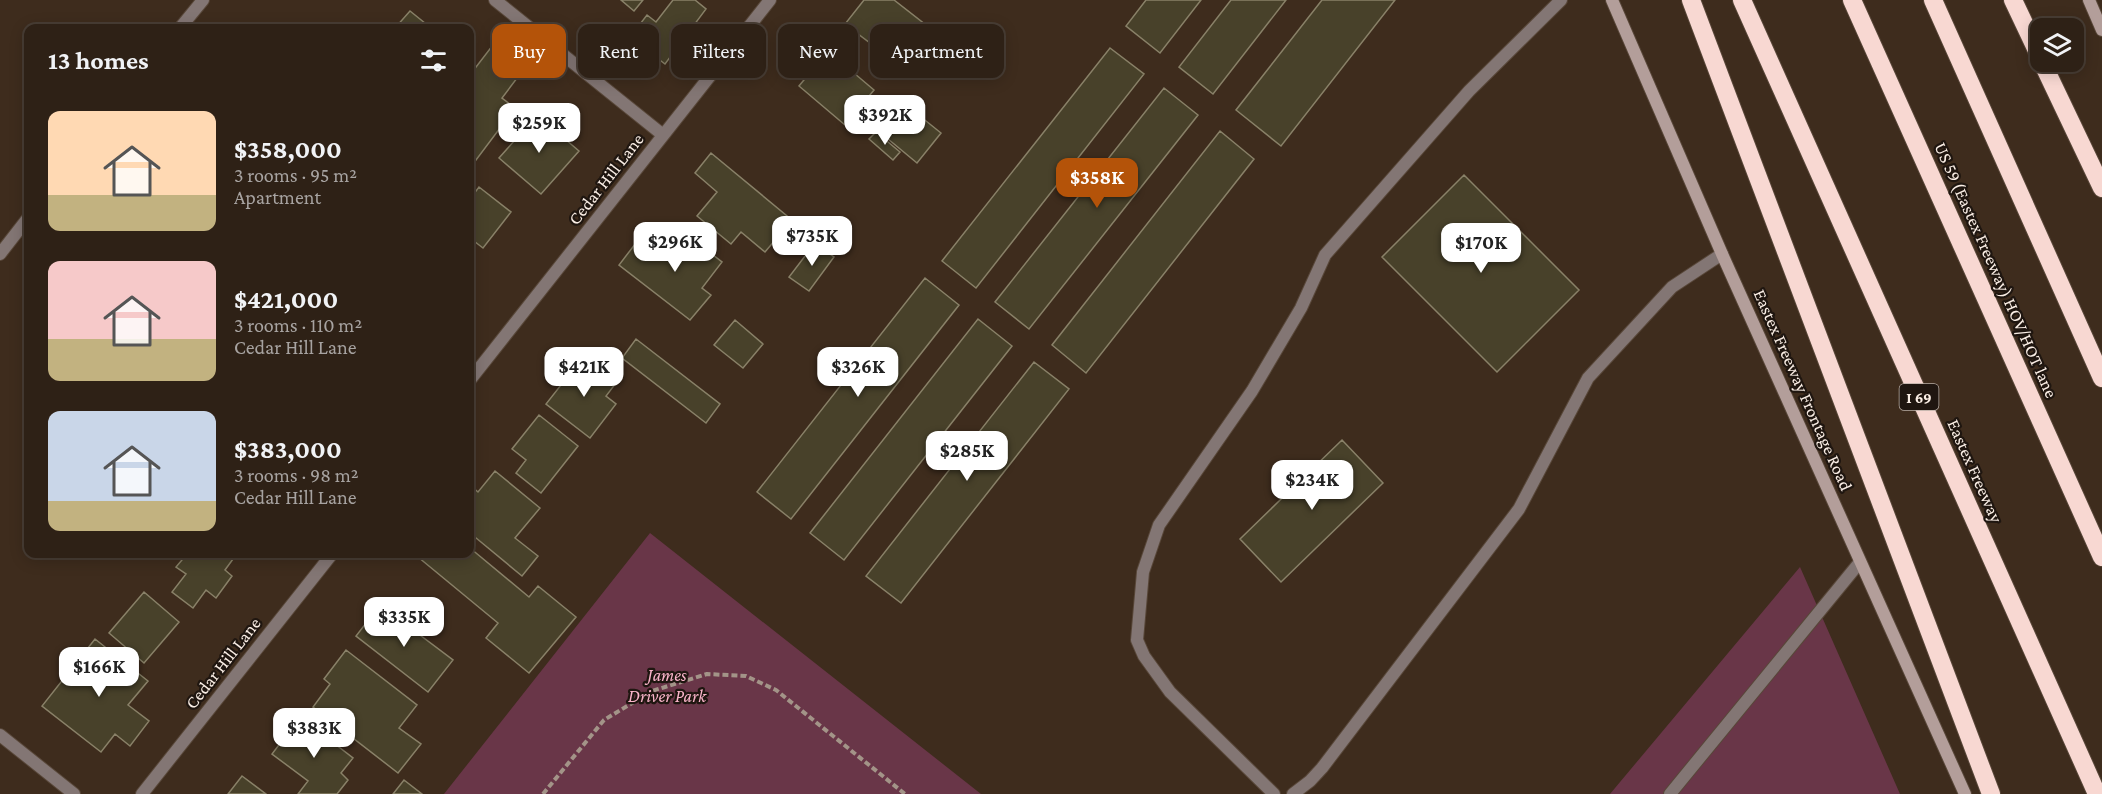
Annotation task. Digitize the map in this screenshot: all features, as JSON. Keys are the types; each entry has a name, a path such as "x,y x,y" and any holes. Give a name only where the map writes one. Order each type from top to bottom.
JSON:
{"highway":[{"path":"1691,0 1991,794"},
{"name":"Eastex Freeway","path":"1742,0 2097,794"},
{"name":"US 59 (Eastex Freeway) HOV/HOT lane","path":"1852,0 2102,557"},
{"path":"1933,0 2102,378"},
{"path":"2013,0 2030,36"},
{"path":"2047,72 2102,188"}],"main road":[{"name":"Eastex Freeway Frontage Road","path":"1612,0 1722,254 1965,794"},
{"path":"2089,0 2102,30"}],"street":[{"path":"183,24 203,0"},
{"path":"495,0 663,135"},
{"name":"Cedar Hill Lane","path":"474,375 770,0"},
{"path":"1274,794 1170,692 1144,656 1137,640 1143,572 1159,525 1252,391 1301,308 1324,255 1468,91 1561,0"},
{"path":"0,254 24,223"},
{"path":"1293,794 1311,781 1322,768 1519,509 1588,378 1672,286 1722,254"},
{"name":"Cedar Hill Lane","path":"142,794 329,558"},
{"path":"1670,794 1860,562"},
{"path":"0,735 74,794"}],"path":[{"path":"543,794 604,720 652,691 707,674 746,676 777,690 905,794"}],"green space":[{"name":"James Driver Park","path":"650,533 981,794 444,794"},
{"path":"1800,567 1900,794 1610,794"}],"building":[{"path":"621,0 643,0 634,11"},
{"path":"673,0 695,0 706,9 695,24 671,24 671,56 665,64 659,59 659,24 640,24 647,15 656,22"},
{"path":"864,0 894,0 925,24 870,24 870,43 858,34 858,24 845,24"},
{"path":"1146,0 1201,0 1160,53 1126,26"},
{"path":"1231,0 1286,0 1213,94 1179,67"},
{"path":"1322,0 1395,0 1281,146 1236,110"},
{"path":"410,11 426,24 399,24"},
{"path":"492,46 492,78 517,78 502,98 515,108 474,163 474,70"},
{"path":"1110,48 1144,74 976,288 942,261"},
{"path":"858,76 874,90 845,125 799,86 806,78"},
{"path":"1164,88 1198,115 1029,329 995,302"},
{"path":"900,100 941,133 917,163 876,129"},
{"path":"537,115 579,151 541,194 499,158"},
{"path":"1220,131 1254,159 1086,373 1052,345"},
{"path":"876,132 900,152 893,160 869,139"},
{"path":"711,153 792,220 765,252 741,232 731,244 697,216 717,192 695,173"},
{"path":"1464,175 1579,290 1497,372 1382,257"},
{"path":"479,187 511,212 483,248 474,241 474,194"},
{"path":"685,233 722,262 702,288 711,295 690,320 619,265 639,239 665,259"},
{"path":"815,243 834,257 809,291 789,277"},
{"path":"925,278 959,305 791,519 757,492"},
{"path":"978,319 1012,346 844,560 810,533"},
{"path":"735,320 763,344 743,368 714,345"},
{"path":"636,339 720,404 706,423 622,358"},
{"path":"583,357 616,383 606,396 616,404 590,438 546,404"},
{"path":"1034,362 1069,389 901,603 866,576"},
{"path":"539,415 578,446 541,493 516,473 526,460 512,449"},
{"path":"1342,440 1383,483 1281,582 1240,539"},
{"path":"495,471 540,508 515,538 538,556 522,576 474,536 474,488 478,492"},
{"path":"474,551 529,597 538,586 576,617 529,673 486,638 498,623 419,558 474,558"},
{"path":"184,558 234,558 225,570 232,576 216,598 206,590 193,608 172,592 186,574 176,567"},
{"path":"144,592 179,622 144,663 109,633"},
{"path":"380,605 453,660 428,692 356,636"},
{"path":"95,639 148,681 128,705 149,721 130,746 115,734 101,752 42,706"},
{"path":"346,650 417,705 399,728 421,744 398,773 313,707 330,684 324,679"},
{"path":"300,717 353,758 341,773 348,780 337,794 298,794 308,781 272,754"},
{"path":"242,776 266,794 228,794"},
{"path":"404,780 422,794 393,794"}]}
